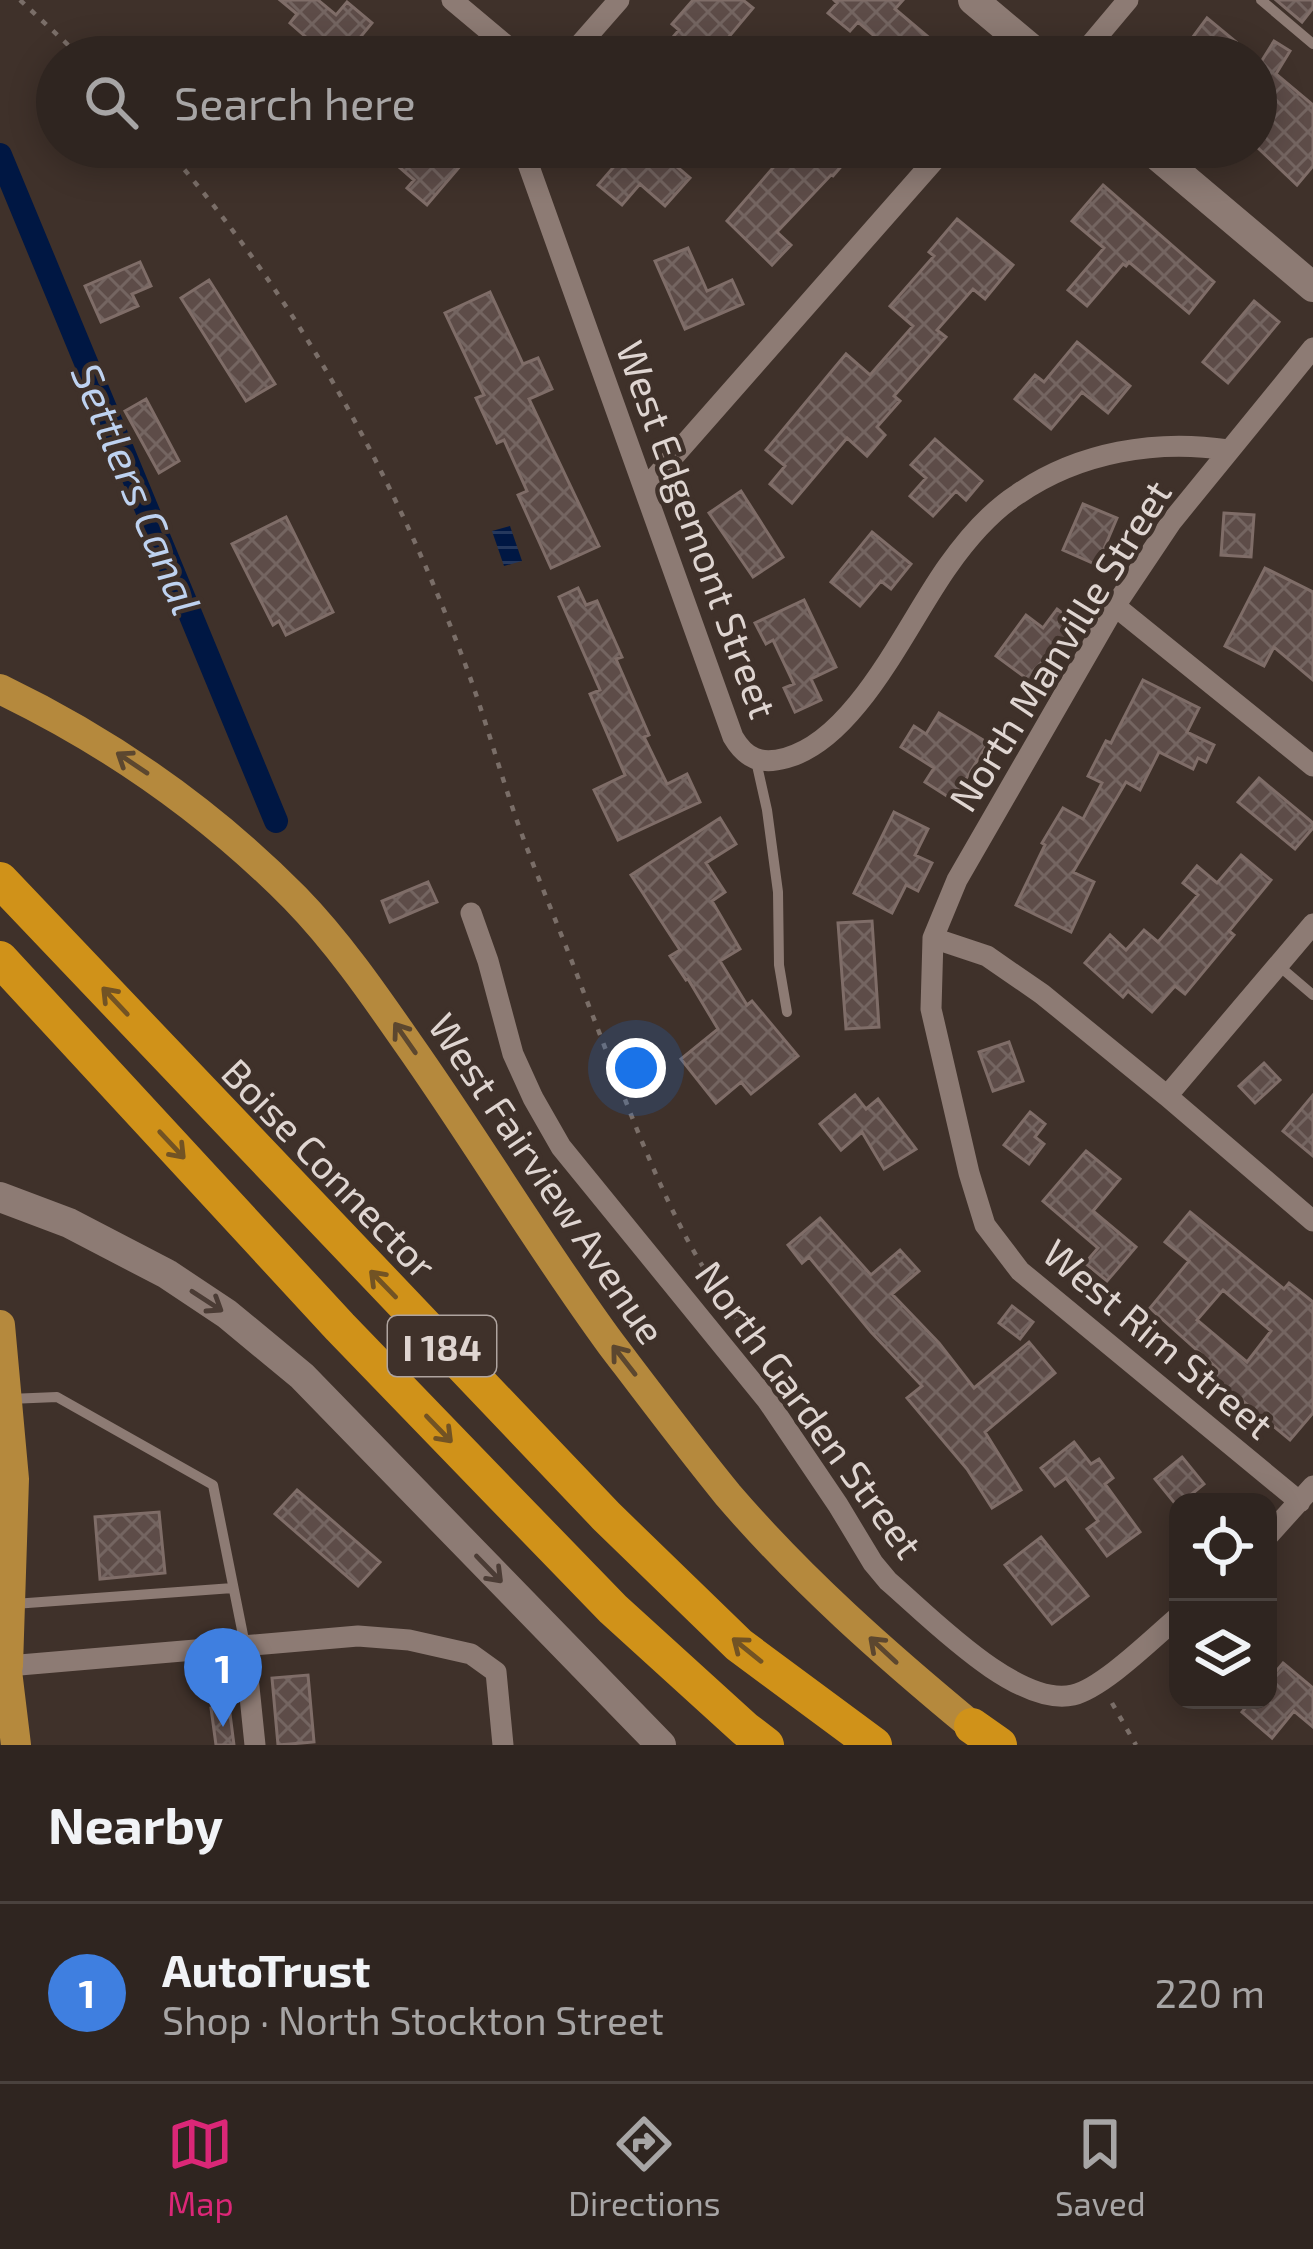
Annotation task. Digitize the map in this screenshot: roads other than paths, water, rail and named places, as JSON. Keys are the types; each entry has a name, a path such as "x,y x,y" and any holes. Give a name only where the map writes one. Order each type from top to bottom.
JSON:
{"highway":[{"name":"Boise Connector","path":"0,880 605,1516 739,1645 874,1745"},
{"name":"I 184","path":"3,963 340,1327 613,1609 766,1745"}],"main road":[{"path":"974,0 1013,36"},
{"path":"1172,168 1313,286"},
{"name":"West Fairview Avenue","path":"0,689 134,762 220,828 298,901 374,993 610,1342 729,1495 820,1592 906,1671 992,1739"},
{"path":"0,1197 69,1223 166,1274 227,1314 302,1376 661,1745"},
{"path":"0,1325 14,1479 5,1617 16,1745"}],"street":[{"path":"452,0 495,36"},
{"path":"587,36 619,0"},
{"path":"1098,36 1128,0"},
{"name":"West Edgemont Street","path":"530,168 733,737 741,751 756,761 773,762 801,754 833,732 864,697 978,527 1017,494 1112,452 1187,443 1228,450"},
{"path":"645,489 928,168"},
{"name":"North Manville Street","path":"932,938 957,880 1115,606 1172,521 1313,348"},
{"path":"1115,606 1313,766"},
{"name":"North Garden Street","path":"471,913 513,1054 561,1147 767,1400 888,1581 1009,1681 1054,1696 1075,1694 1099,1682 1169,1624"},
{"path":"1167,1096 1313,924"},
{"path":"932,938 987,956 1042,994 1313,1221"},
{"name":"West Rim Street","path":"932,938 931,1009 985,1225 1020,1271 1306,1494"},
{"path":"1277,1526 1306,1494"},
{"path":"8,1666 358,1636 409,1640 471,1654 496,1672 503,1745"},
{"path":"245,1648 255,1745"}],"lane":[{"path":"1261,0 1313,44"},
{"path":"756,761 778,892 779,964 787,1012"},
{"path":"1277,964 1313,995"},
{"path":"7,1400 57,1397 213,1485 245,1648"},
{"path":"5,1617 233,1588"}],"water":[{"path":"510,526 522,561 504,566 492,531"}],"waterway":[{"name":"Settlers Canal","path":"0,155 276,821"}],"place":[{"name":"AutoTrust","path":"223,1727"}]}
